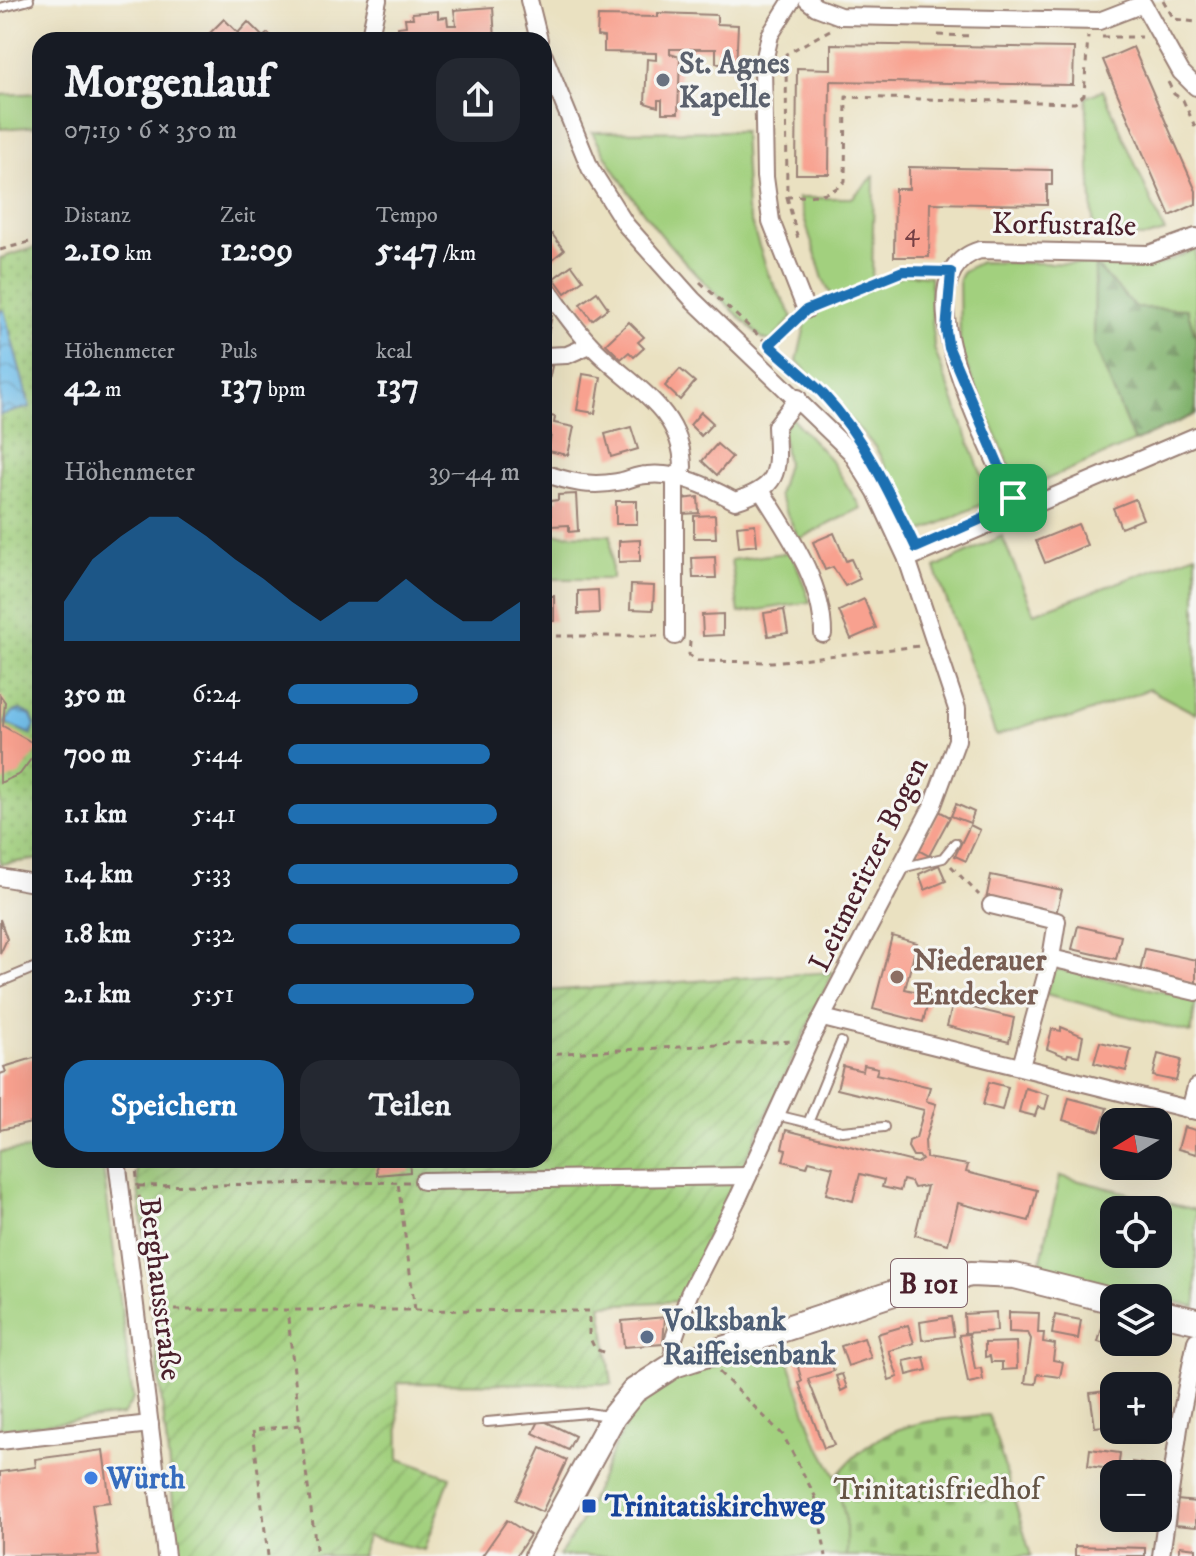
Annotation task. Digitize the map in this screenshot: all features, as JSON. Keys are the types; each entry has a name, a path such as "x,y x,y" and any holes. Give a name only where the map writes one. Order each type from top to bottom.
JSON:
{"main road":[{"name":"B 101","path":"537,1556 613,1417 634,1391 674,1365 912,1287 971,1274 1015,1276 1100,1297"},
{"path":"1172,1315 1196,1321"}],"street":[{"path":"371,32 378,0"},
{"path":"529,0 537,32"},
{"path":"792,0 770,35 763,66 765,177 771,221 806,310"},
{"path":"807,0 840,16 1099,21 1143,1 1181,72 1196,87"},
{"name":"Leitmeritzer Bogen","path":"552,75 590,168 626,225 693,300 851,452 876,492 907,559 957,709 957,740 938,794 810,1040 679,1319 673,1341 674,1365"},
{"name":"Korfustraße","path":"951,272 964,255 980,250 1149,254 1196,237"},
{"path":"951,272 946,331 949,348 1018,510"},
{"path":"552,295 590,345 670,418 683,443 683,467 675,477 675,636"},
{"path":"552,356 567,355 590,345"},
{"path":"552,476 576,485 617,482 646,475 675,477 702,483 735,501 762,492 778,470 776,426 798,398"},
{"path":"907,559 1196,436"},
{"path":"762,492 794,543 823,607 823,634"},
{"path":"0,877 32,883"},
{"path":"991,905 1057,921 1051,958 1021,1066"},
{"path":"1051,958 1196,992"},
{"path":"823,1018 1193,1110 1196,1087"},
{"name":"Berghausstraße","path":"118,1168 166,1556"},
{"path":"423,1181 748,1176"},
{"path":"1161,1556 1180,1421 1196,1341"},
{"name":"Berghausstraße","path":"0,1441 150,1424"}],"lane":[{"path":"0,8 29,0"},
{"path":"900,868 943,858 955,843"},
{"path":"0,982 32,969"},
{"path":"808,1123 841,1042"},
{"path":"776,1115 842,1131 884,1127"},
{"path":"487,1422 588,1413 613,1417"}],"path":[{"path":"1163,0 1174,19 1196,22"},
{"path":"779,246 798,239 787,197 786,54 826,30 842,30"},
{"path":"936,35 982,36"},
{"path":"1073,36 1147,36"},
{"path":"787,197 835,192 845,181 846,97 1075,103 1084,95 1088,36"},
{"path":"1167,80 1174,94 1183,100 1196,129"},
{"path":"0,250 32,241"},
{"path":"769,345 806,310 903,271 951,272"},
{"path":"690,273 824,395 855,434"},
{"path":"552,636 690,635 689,655 697,661 772,662 915,644 927,650 939,648"},
{"path":"943,858 991,905"},
{"path":"552,1054 810,1040"},
{"path":"139,1186 369,1180 374,1185 423,1181"},
{"path":"398,1183 415,1310"},
{"path":"287,1309 317,1556"},
{"path":"151,1310 589,1311 589,1336 595,1349 608,1354"},
{"path":"706,1354 719,1373 783,1435 815,1496 826,1556"},
{"path":"268,1556 253,1430 300,1425"}],"green space":[{"path":"1103,90 1165,232 1147,237 1094,236 1086,97"},
{"path":"32,93 32,127 0,129 0,95"},
{"path":"743,131 747,210 769,276 793,317 771,341 763,339 736,314 668,243 629,192 592,132"},
{"path":"874,176 872,281 833,298 823,279 798,198 852,198"},
{"path":"32,248 32,860 0,864 0,258"},
{"path":"1196,249 1196,338 1187,309 1136,308 1096,266 1094,343 1134,442 1020,491 960,351 959,279 963,271 980,262 1159,265"},
{"path":"1095,265 1136,308 1187,309 1196,338 1196,414 1134,442 1094,343"},
{"path":"905,274 930,276 934,348 991,500 919,533 876,448 797,361 808,313"},
{"path":"791,417 831,460 861,508 799,539 778,495 787,464 782,432"},
{"path":"552,534 611,535 612,579 553,579"},
{"path":"1002,536 1034,613 1196,554 1196,714 1149,689 1072,718 1040,721 996,736 935,568"},
{"path":"792,552 810,602 739,613 731,560"},
{"path":"1058,969 1196,999 1191,1033 1046,994 1052,974"},
{"path":"833,972 680,1301 601,1305 612,1384 398,1383 399,1459 450,1477 424,1550 367,1536 362,1556 179,1556 136,1168 552,1168 552,990"},
{"path":"32,1149 32,1168 103,1168 133,1399 123,1415 0,1429 0,1152"},
{"path":"1060,1176 1140,1196 1100,1196 1100,1268 1172,1268 1172,1204 1196,1210 1196,1307 1172,1301 1172,1284 1106,1284 1043,1268 1041,1260"},
{"path":"784,1347 814,1436 836,1477 846,1521 846,1556 559,1556 580,1524 616,1443 636,1408 674,1377"},
{"name":"Trinitatisfriedhof","path":"989,1415 1031,1556 846,1556 846,1521 836,1477 853,1459 869,1445 905,1427 944,1419"}],"water":[{"path":"4,310 30,407 0,415 0,311"},
{"path":"20,710 31,715 32,735 5,723 13,712"}],"building":[{"path":"493,7 495,32 398,32 398,27 406,26 405,18 413,18 412,13 438,11 438,18 447,17 448,25 456,25 454,10"},
{"path":"658,13 717,15 717,24 738,25 736,69 716,63 716,49 670,49 670,54 680,57 678,113 662,113 662,100 658,100 658,107 645,103 647,59 656,60 656,53 604,52 604,37 597,36 598,16 658,17"},
{"path":"224,19 237,32 211,32"},
{"path":"248,22 258,32 239,32"},
{"path":"831,44 1074,48 1073,85 830,81 829,174 796,174 797,68 831,69"},
{"path":"1133,47 1196,191 1196,204 1170,216 1103,60"},
{"path":"909,167 1052,170 1052,185 1047,185 1047,205 930,203 929,257 894,257 895,189 909,189"},
{"path":"552,234 564,250 552,260"},
{"path":"572,265 583,280 565,293 554,278"},
{"path":"597,292 608,308 592,320 580,304"},
{"path":"629,322 644,337 638,342 644,348 634,357 629,352 621,359 606,344"},
{"path":"680,369 695,382 680,400 665,386"},
{"path":"583,374 601,377 595,413 577,410"},
{"path":"701,412 713,423 701,436 690,425"},
{"path":"552,416 555,417 554,423 574,427 568,455 552,452"},
{"path":"631,427 638,449 611,457 605,434"},
{"path":"717,444 732,457 717,475 702,461"},
{"path":"576,494 578,531 569,532 569,525 552,526 552,501 558,500 558,495"},
{"path":"698,497 699,513 682,514 682,499"},
{"path":"1135,499 1143,519 1121,528 1113,508"},
{"path":"616,501 637,501 637,524 616,524"},
{"path":"715,515 716,538 694,538 694,516"},
{"path":"755,524 757,545 739,547 737,526"},
{"path":"1078,524 1087,545 1045,563 1036,541"},
{"path":"834,533 846,561 851,559 860,579 845,586 833,567 825,570 813,542"},
{"path":"640,540 640,561 619,562 619,541"},
{"path":"715,557 716,578 693,578 692,558"},
{"path":"631,585 654,586 653,610 630,609"},
{"path":"598,590 599,613 578,614 578,591"},
{"path":"552,596 554,596 552,621"},
{"path":"864,599 876,628 851,639 839,611"},
{"path":"784,610 788,633 768,636 764,613"},
{"path":"723,614 723,635 703,636 702,615"},
{"path":"0,695 5,702 3,726 32,742 32,758 20,774 0,783"},
{"path":"956,804 974,812 970,823 951,816"},
{"path":"939,811 950,817 929,856 918,850"},
{"path":"970,825 980,830 966,861 955,856"},
{"path":"939,865 946,881 925,890 919,874"},
{"path":"991,875 1062,890 1056,914 986,900"},
{"path":"0,919 7,939 0,954"},
{"path":"1078,926 1121,936 1116,959 1072,949"},
{"path":"892,936 917,943 905,989 930,995 923,1022 873,1009"},
{"path":"1145,949 1196,960 1196,984 1140,972"},
{"path":"953,1003 1014,1018 1009,1042 947,1026"},
{"path":"1061,1027 1083,1036 1079,1056 1068,1054 1067,1057 1047,1049 1052,1029 1061,1031"},
{"path":"1100,1042 1131,1049 1126,1071 1094,1063"},
{"path":"1158,1054 1181,1060 1176,1081 1153,1076"},
{"path":"32,1058 32,1123 0,1130 0,1074 6,1072 4,1067"},
{"path":"864,1065 878,1068 876,1074 930,1087 926,1101 936,1104 925,1141 926,1158 968,1165 966,1172 1037,1190 1029,1221 958,1203 948,1244 915,1235 927,1186 914,1188 911,1182 903,1180 900,1191 882,1187 884,1180 860,1174 853,1201 826,1194 833,1167 809,1161 807,1167 783,1161 786,1130 917,1163 922,1160 919,1156 913,1156 908,1147 909,1141 916,1138 924,1110 837,1089 843,1066 863,1071"},
{"path":"989,1082 1008,1087 1002,1110 983,1105"},
{"path":"1025,1088 1049,1095 1045,1109 1038,1107 1035,1116 1019,1112"},
{"path":"1069,1098 1107,1108 1100,1108 1100,1131 1063,1120"},
{"path":"1184,1127 1196,1130 1196,1154 1178,1149"},
{"path":"377,1168 410,1168 410,1172 377,1175"},
{"path":"996,1312 997,1331 965,1333 964,1314"},
{"path":"1009,1312 1039,1313 1038,1333 1044,1333 1043,1342 1055,1344 1053,1360 1063,1362 1060,1377 1038,1374 1036,1384 1025,1383 1031,1339 1028,1333 1009,1332"},
{"path":"1055,1315 1081,1320 1078,1339 1052,1334"},
{"path":"665,1317 663,1344 624,1347 622,1321"},
{"path":"951,1317 954,1336 922,1340 920,1322"},
{"path":"908,1325 914,1343 889,1351 898,1377 889,1380 877,1334"},
{"path":"969,1334 975,1369 981,1368 983,1380 968,1383 959,1335"},
{"path":"864,1338 871,1358 848,1366 841,1346"},
{"path":"1016,1342 1017,1369 1002,1370 1002,1362 991,1362 990,1356 985,1357 985,1343"},
{"path":"827,1350 834,1371 808,1379 834,1445 824,1448 799,1383 802,1381 796,1360"},
{"path":"924,1357 927,1370 907,1375 904,1361"},
{"path":"842,1374 847,1388 841,1391 836,1376"},
{"path":"1100,1392 1100,1426 1095,1427 1090,1393"},
{"path":"540,1419 575,1436 568,1450 533,1433"},
{"path":"541,1448 567,1460 542,1512 516,1500"},
{"path":"1090,1449 1120,1453 1119,1460 1100,1460 1100,1468 1088,1466"},
{"path":"103,1450 110,1502 92,1504 99,1555 0,1556 0,1472 36,1467 35,1459"},
{"path":"1177,1500 1196,1502 1196,1527 1175,1525"},
{"path":"507,1520 530,1535 516,1556 482,1556"},
{"path":"1075,1546 1145,1548 1145,1556 1075,1556"},
{"path":"1180,1546 1196,1548 1196,1556 1179,1556"}],"place":[{"name":"St. Agnes Kapelle","path":"663,80"},
{"name":"Niederauer Entdecker","path":"897,977"},
{"name":"Volksbank Raiffeisenbank","path":"647,1337"},
{"name":"Würth","path":"91,1478"},
{"name":"Trinitatiskirchweg","path":"589,1506"}],"route":[{"path":"903,271 951,272 946,331 949,348 1013,498 995,506 982,519 916,548 883,479 855,434 824,395 769,345 806,310 903,271"}]}
